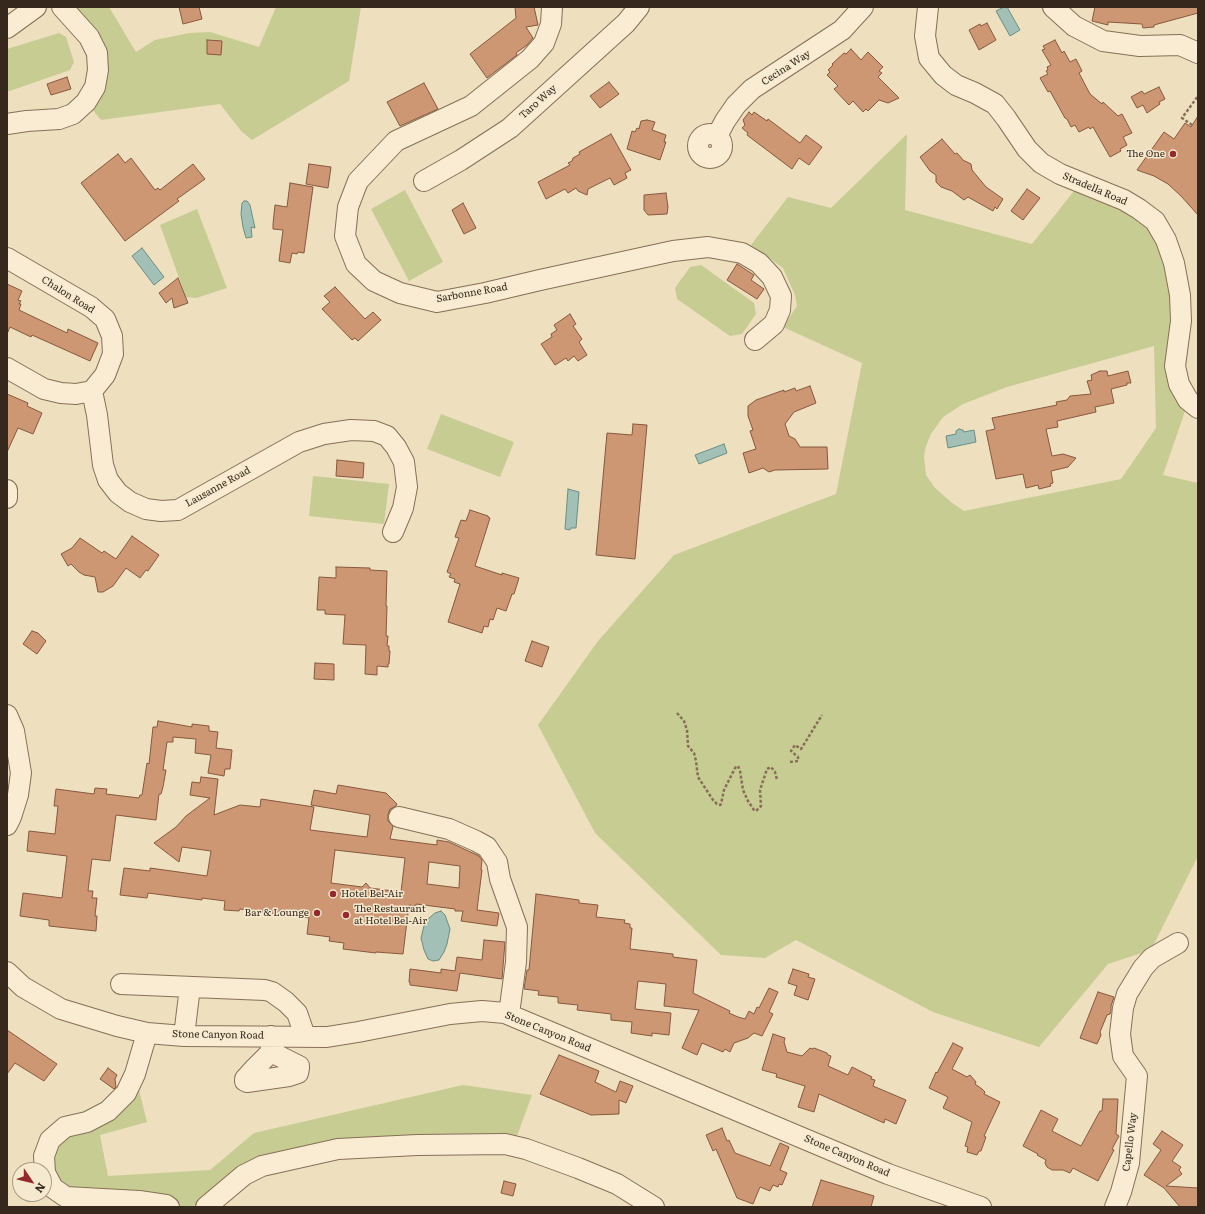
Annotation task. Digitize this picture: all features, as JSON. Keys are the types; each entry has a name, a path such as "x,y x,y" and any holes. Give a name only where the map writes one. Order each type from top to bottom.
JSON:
{"street":[{"path":"7,28 36,7"},
{"path":"7,124 59,119 73,114 86,102 95,87 98,70 97,53 89,37 62,7"},
{"name":"Sarbonne Road","path":"554,7 551,24 544,43 530,59 471,106 396,141 358,181 348,207 345,236 356,264 374,282 400,293 437,302 672,252 708,247 742,253 759,263 772,277 781,296 780,310 774,324 756,340"},
{"name":"Taro Way","path":"424,181 462,160 510,128 626,23 639,7"},
{"name":"Cecina Way","path":"717,136 736,105 752,89 842,30 862,10 863,7"},
{"name":"Stradella Road","path":"928,7 925,36 930,58 943,75 956,85 976,93 995,104 1026,149 1041,163 1060,174 1124,200 1155,221 1166,240 1174,263 1180,295 1181,320 1175,366 1179,384 1188,400 1198,408"},
{"path":"1053,7 1074,26 1103,41 1140,46 1180,45 1198,53"},
{"name":"Chalon Road","path":"7,258 91,307 105,319 112,336 113,354 105,374 92,391"},
{"path":"7,368 44,389 61,393 76,394 92,391"},
{"name":"Lausanne Road","path":"92,391 97,415 103,466 108,480 118,493 130,502 146,509 161,511 178,510 299,442 324,434 351,430 374,431 387,436 396,447 404,462 407,487 403,508 392,532"},
{"path":"7,490 7,498"},
{"path":"7,715 14,731 21,773 18,795 7,825"},
{"path":"400,817 441,827 476,841 487,847 497,862 500,879 517,927 516,962 509,1014"},
{"name":"Capello Way","path":"1115,1207 1129,1163 1137,1076 1124,1056 1120,1034 1126,994 1143,968 1152,958 1178,943"},
{"name":"Stone Canyon Road","path":"7,972 23,987 61,1009 117,1026 147,1033 271,1044 305,1036 326,1036 358,1032 450,1014 482,1011 509,1014 888,1174 981,1207"},
{"path":"121,984 265,990 272,992 286,1002 297,1013 305,1036"},
{"path":"184,1036 190,987"},
{"path":"147,1033 135,1074 126,1093 108,1111 87,1122 65,1127 50,1140 44,1156 45,1173 53,1188 66,1198 139,1201 166,1205 169,1207"},
{"path":"206,1207 244,1175 262,1166 338,1149 417,1145 497,1144 505,1144 526,1149 578,1168 617,1184 654,1207"}],"path":[{"path":"1192,125 1182,118 1198,96"},
{"path":"677,713 684,720 688,746 694,753 698,777 717,804 721,804 724,790 735,768 738,766 743,790 748,801 756,811 761,806 760,790 767,768 771,767 775,772 777,780"},
{"path":"790,762 798,760 798,757 792,751 796,745 801,749 822,714"}],"green space":[{"path":"74,7 109,7 136,52 155,40 189,33 210,32 259,47 276,7 361,7 349,81 252,140 241,131 220,104 101,120 86,102 104,79"},
{"path":"59,33 66,37 74,62 70,70 7,92 7,49"},
{"path":"907,134 905,210 1032,244 1081,182 1148,225 1158,241 1173,293 1170,386 1185,411 1163,475 1198,483 1198,856 1151,950 1108,964 1039,1047 933,1012 796,940 765,958 721,955 595,833 538,725 598,641 674,555 836,494 862,363 783,327 797,306 795,295 783,268 751,245 788,197 831,208","holes":["1154,346 1156,428 1121,479 964,511 935,488 926,475 924,456 931,434 943,417 963,404 1007,387"]},
{"path":"405,190 443,262 409,281 371,209"},
{"path":"197,209 227,288 196,298 186,297 160,225"},
{"path":"701,265 754,303 756,314 742,334 730,336 677,299 675,288 690,267"},
{"path":"441,414 514,442 500,477 427,449"},
{"path":"313,476 389,484 384,524 309,516"},
{"path":"135,1074 147,1122 100,1135 108,1176 210,1170 254,1133 463,1085 532,1095 517,1136 341,1146 239,1171 192,1207 169,1207 53,1188 50,1140 87,1122"}],"water":[{"path":"1007,7 1020,30 1010,36 996,11"},
{"path":"247,201 250,205 255,228 251,227 252,237 246,238 241,214 242,203"},
{"path":"142,248 164,277 154,285 132,256"},
{"path":"959,429 963,430 964,432 974,430 976,442 948,448 946,436 956,434 956,431"},
{"path":"724,444 727,453 699,464 695,455"},
{"path":"568,489 579,492 576,528 571,528 570,530 565,529"},
{"path":"441,911 445,915 450,929 444,952 439,960 433,961 428,959 421,938 424,926 429,918 435,913"}],"building":[{"path":"179,7 199,7 202,19 183,24"},
{"path":"515,7 534,7 538,25 526,27 533,38 527,45 516,53 517,55 487,78 470,54 516,18"},
{"path":"1095,7 1198,7 1198,13 1154,25 1154,27 1143,28 1142,24 1108,22 1108,25 1092,21"},
{"path":"987,23 996,40 979,50 969,30 980,24 981,26"},
{"path":"207,40 222,41 221,55 207,54"},
{"path":"1055,40 1062,53 1064,51 1070,62 1076,59 1082,71 1079,73 1090,94 1102,104 1103,102 1118,116 1122,114 1132,133 1123,137 1127,145 1120,149 1121,151 1110,157 1093,127 1090,129 1089,127 1079,132 1075,125 1071,127 1050,91 1048,92 1040,78 1048,74 1046,71 1048,70 1047,67 1051,65 1042,50 1045,49 1043,46"},
{"path":"851,49 861,60 868,52 883,67 879,71 882,73 878,77 899,98 888,103 879,100 868,111 866,109 863,112 853,101 849,105 834,89 838,86 827,75 830,72 828,70 833,65 832,64"},
{"path":"67,77 71,89 51,95 47,84"},
{"path":"609,82 619,94 600,108 590,96"},
{"path":"424,83 438,109 400,126 387,102"},
{"path":"1159,87 1165,99 1159,102 1160,104 1147,113 1143,105 1137,108 1131,97 1142,91 1144,94"},
{"path":"749,112 752,115 754,112 767,121 768,119 800,143 806,135 822,147 809,165 799,158 792,169 747,135 748,133 742,128 745,125 743,120"},
{"name":"The One","path":"1198,116 1198,215 1168,184 1154,176 1137,170 1164,132 1174,139 1185,123 1191,127"},
{"path":"647,120 655,122 652,130 666,135 664,142 666,142 660,160 627,149 632,131 635,132 637,128 639,129 641,121"},
{"path":"611,134 631,170 625,173 627,178 614,185 610,178 588,189 587,195 578,191 576,188 568,193 565,189 546,199 538,182 570,165 568,163 580,154 579,152"},
{"path":"942,139 955,154 957,153 964,161 971,164 972,170 986,187 1003,199 997,209 995,207 993,211 968,197 964,200 952,191 941,187 936,182 936,175 930,171 920,157"},
{"path":"118,154 125,163 131,158 155,190 158,188 160,190 193,164 205,179 177,199 179,201 125,241 81,183"},
{"path":"309,164 331,167 328,188 306,184"},
{"path":"290,183 313,187 304,253 292,253 290,263 279,261 283,230 273,229 273,224 275,205 287,207"},
{"path":"1027,189 1040,198 1023,220 1011,211"},
{"path":"666,193 668,207 667,214 648,215 644,210 644,195"},
{"path":"463,203 476,228 464,234 452,210"},
{"path":"737,264 754,275 751,280 764,289 757,299 727,280"},
{"path":"178,278 188,303 174,308 172,298 166,303 159,293"},
{"path":"7,284 22,291 18,300 21,301 19,304 21,304 19,310 67,333 68,329 98,343 90,361 32,335 31,337 10,327 7,334"},
{"path":"335,287 365,319 373,312 381,320 358,341 355,338 352,340 322,309 330,302 324,296"},
{"path":"570,314 576,324 573,326 582,339 579,342 587,355 578,361 574,356 568,361 566,358 555,365 541,344 552,337 551,334 557,330 554,325"},
{"path":"1100,371 1107,371 1108,376 1128,371 1131,383 1111,389 1114,403 1095,407 1096,412 1057,421 1058,427 1046,429 1052,456 1063,454 1076,458 1068,467 1051,471 1053,483 1050,484 1051,486 1039,489 1038,485 1026,488 1023,474 996,479 986,431 995,429 992,418 1057,405 1056,402 1067,400 1070,396 1091,394 1087,381 1092,380 1091,375"},
{"path":"810,386 816,403 794,412 785,424 789,436 795,439 800,447 827,447 828,469 775,470 769,472 763,468 749,473 743,453 756,449 750,431 753,430 748,416 748,406 756,400 784,390 784,392 795,388 796,391"},
{"path":"7,394 28,403 27,406 42,413 33,434 18,428 7,452"},
{"path":"633,424 647,425 635,559 596,555 607,433 632,435"},
{"path":"337,460 364,463 363,478 336,476"},
{"path":"470,510 490,518 475,566 502,575 502,573 519,578 514,594 512,594 506,611 497,608 493,620 490,619 488,627 484,626 482,633 448,622 460,584 454,582 455,579 449,577 451,574 447,572 459,538 455,537 461,520 466,521"},
{"path":"132,536 159,555 148,571 146,570 140,578 126,568 113,586 103,592 98,592 95,577 84,575 71,564 68,566 61,554 72,548 80,538 102,553 104,551 116,559"},
{"path":"336,567 370,568 370,570 387,571 386,636 388,636 387,646 389,646 390,651 389,664 388,667 377,666 377,675 365,674 366,645 343,644 345,615 325,614 325,610 317,610 319,577 336,578"},
{"path":"32,631 38,633 46,641 37,654 23,644"},
{"path":"532,641 549,647 542,667 525,661"},
{"path":"315,663 334,664 334,680 314,679"},
{"path":"158,721 192,727 192,724 209,726 209,731 218,732 216,748 232,750 230,769 225,769 224,776 208,773 211,755 195,753 196,739 173,737 173,742 167,742 163,770 166,770 161,794 159,794 156,820 116,815 110,861 92,859 88,891 93,891 92,898 97,898 95,916 97,916 96,931 49,926 49,920 20,916 23,893 62,898 67,856 27,851 29,831 55,834 58,806 54,806 56,789 94,794 95,788 107,789 106,794 139,798 140,795 142,795 147,763 149,764 153,727 157,727"},
{"path":"201,777 218,779 214,815 240,805 260,807 261,799 314,807 310,830 367,837 370,815 311,805 314,790 336,794 338,785 386,793 397,804 390,809 388,815 388,821 393,826 390,839 437,845 437,840 449,842 479,856 482,860 482,870 477,910 499,913 497,926 461,921 463,911 455,911 455,909 416,904 416,906 409,905 403,954 376,953 343,949 344,943 329,941 330,937 307,934 309,918 240,909 239,911 224,910 225,901 202,898 202,900 148,893 147,898 120,895 124,868 150,871 150,868 207,876 211,851 182,847 179,862 154,843 176,827 186,816 210,798 190,795 192,782 200,783","holes":["335,850 405,858 401,892 370,888 366,883 362,887 331,883","429,862 460,866 459,888 427,884"]},
{"path":"536,894 579,900 579,903 598,905 596,917 625,920 624,923 630,924 630,928 632,928 630,949 673,954 673,957 697,960 693,993 730,1011 729,1013 738,1017 745,1019 749,1011 754,1014 757,1007 759,1008 769,988 778,992 769,1012 773,1014 762,1036 754,1033 748,1038 734,1043 730,1052 725,1049 723,1052 702,1043 697,1055 682,1048 699,1010 664,1006 666,984 638,981 635,1009 671,1013 669,1035 652,1033 652,1036 631,1033 632,1022 611,1020 611,1014 577,1010 578,1005 558,1003 558,997 538,995 539,991 524,989 527,970 529,970"},
{"path":"484,940 505,942 502,979 460,973 457,991 410,985 410,969 441,973 441,969 455,971 457,957 482,960"},
{"path":"793,969 809,974 808,977 815,979 808,1000 794,995 797,986 788,983"},
{"path":"1098,992 1114,997 1111,1012 1107,1015 1097,1044 1080,1038"},
{"path":"7,1030 57,1064 44,1081 15,1063 7,1074"},
{"path":"773,1034 785,1038 784,1042 787,1052 802,1056 810,1048 814,1048 827,1053 831,1056 828,1066 848,1075 852,1067 872,1077 871,1079 875,1080 873,1086 906,1100 896,1124 885,1119 884,1123 819,1094 814,1112 798,1107 805,1086 776,1077 777,1074 762,1070"},
{"path":"953,1043 963,1048 952,1069 967,1077 970,1075 976,1082 975,1084 985,1092 984,1094 1000,1102 984,1136 986,1137 981,1151 979,1151 977,1155 967,1152 968,1147 965,1146 972,1122 943,1108 948,1097 929,1088 936,1072 937,1073"},
{"path":"559,1055 599,1071 595,1082 616,1092 620,1081 633,1086 626,1103 619,1100 619,1114 591,1115 540,1094"},
{"path":"108,1068 117,1075 115,1079 116,1087 114,1089 100,1079"},
{"path":"1103,1099 1118,1099 1116,1134 1119,1136 1112,1149 1114,1150 1098,1181 1073,1168 1070,1173 1063,1170 1052,1170 1047,1167 1045,1163 1046,1160 1023,1146 1041,1110 1058,1119 1052,1131 1081,1146 1100,1111 1102,1111"},
{"path":"722,1128 727,1141 729,1140 735,1153 770,1166 780,1143 789,1147 780,1170 787,1173 782,1185 779,1184 778,1187 773,1185 770,1191 760,1187 753,1204 737,1198 716,1149 713,1151 706,1135"},
{"path":"1162,1131 1183,1145 1172,1161 1181,1167 1179,1170 1182,1174 1166,1186 1198,1188 1198,1207 1180,1207 1164,1188 1144,1175 1161,1150 1153,1144"},
{"path":"821,1180 874,1196 871,1207 812,1207"},
{"path":"504,1181 516,1184 513,1196 501,1193"}],"place":[{"name":"The One","path":"1173,154"},
{"name":"Hotel Bel-Air","path":"333,894"},
{"name":"Bar & Lounge","path":"317,913"},
{"name":"The Restaurant at Hotel Bel-Air","path":"346,915"}]}
